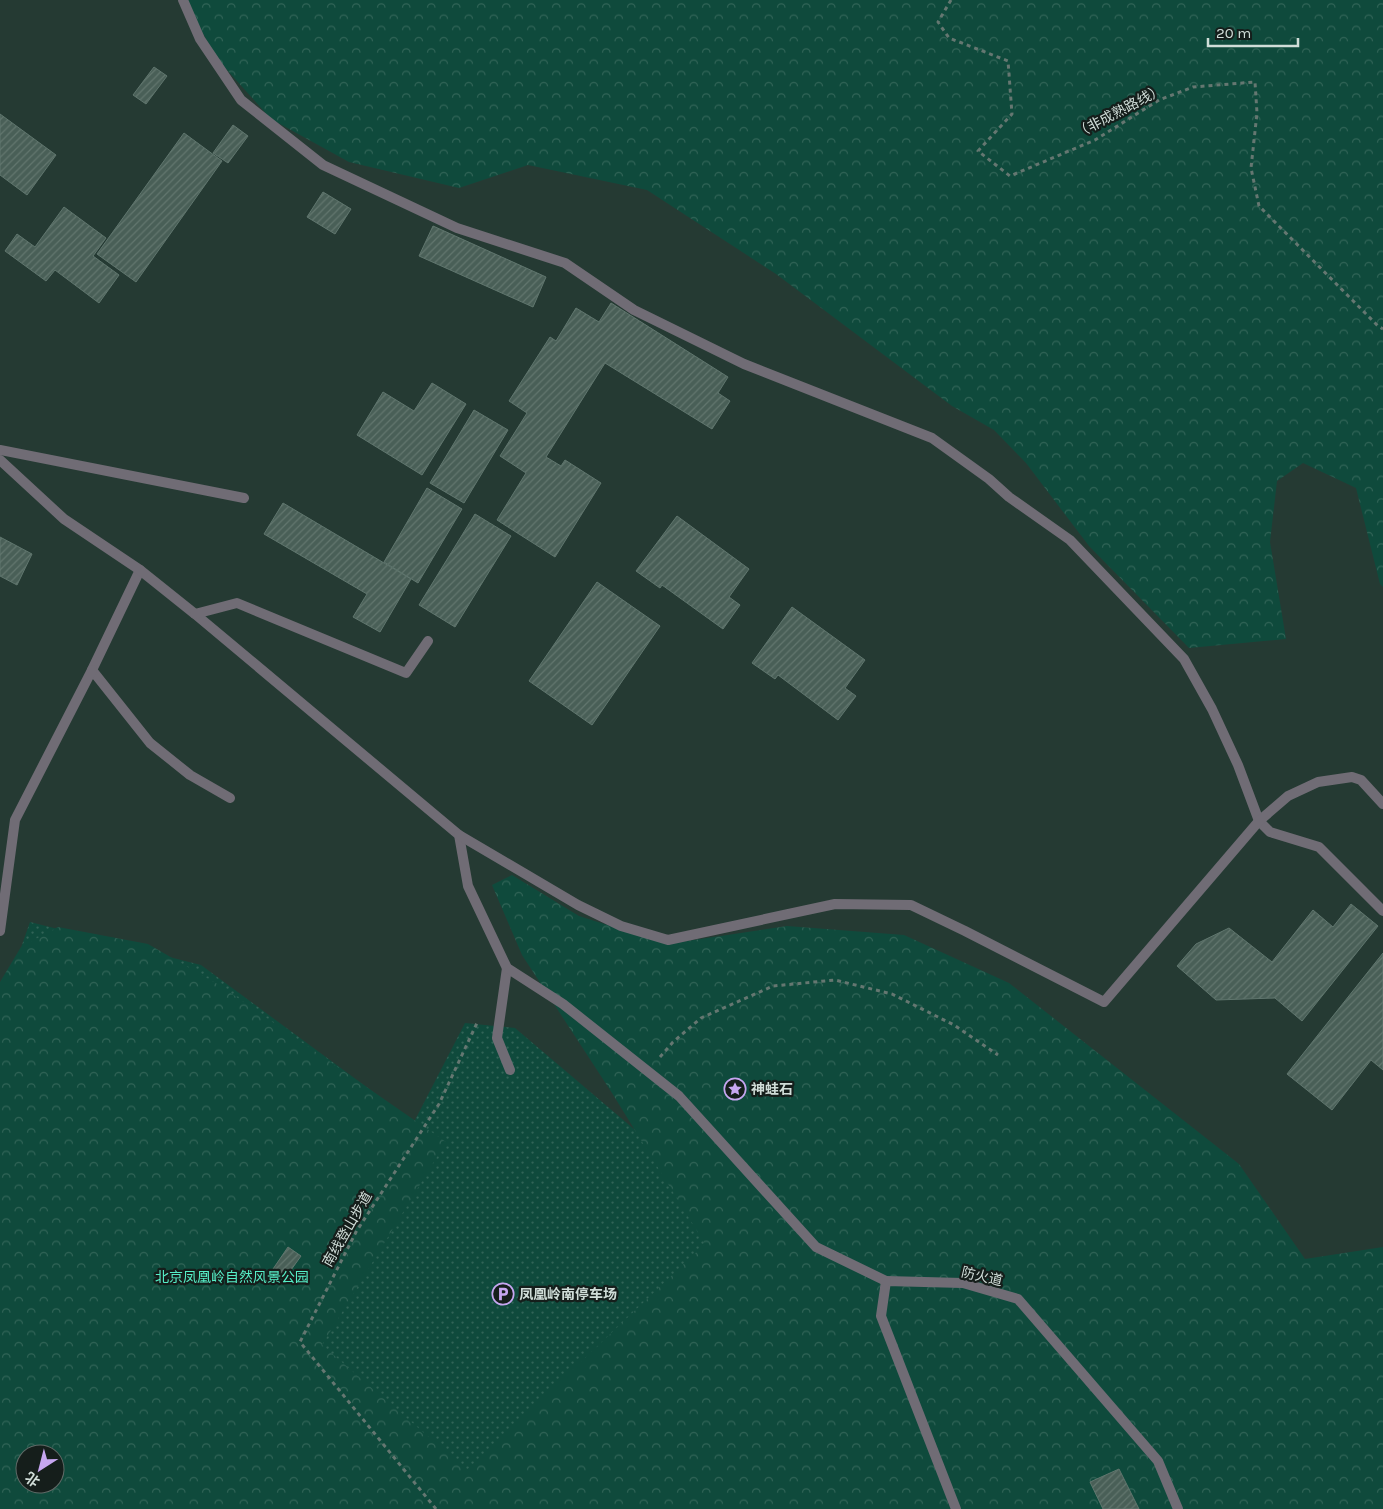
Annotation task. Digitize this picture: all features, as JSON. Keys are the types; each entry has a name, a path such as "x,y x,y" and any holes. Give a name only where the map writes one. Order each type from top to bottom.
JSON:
{"street":[{"path":"183,0 200,39 241,100 323,166 456,228 566,263 634,310 744,364 932,438 1070,540 1184,659 1212,709 1234,757 1259,821 1270,832 1319,847 1383,911"},
{"path":"0,450 244,498"},
{"path":"0,460 64,519 140,570 195,614 459,835 578,905 621,926 668,940 836,904 911,905 1104,1002 1259,821 1288,796 1318,782 1352,777 1361,780 1383,804"},
{"path":"0,931 15,820 92,670 140,570"},
{"path":"195,614 237,603 406,673 428,640"},
{"path":"92,670 150,742 190,775 230,798"},
{"path":"459,835 468,886 507,968 563,1004 679,1096 816,1247 886,1281 881,1316 956,1509"},
{"path":"507,968 497,1038 510,1070"},
{"name":"防火道","path":"886,1281 963,1283 1018,1299 1158,1461 1178,1509"}],"path":[{"name":"（非成熟路线）","path":"951,0 938,22 949,38 1008,61 1012,114 978,151 1010,176 1095,140 1159,100 1193,87 1255,82 1258,113 1251,168 1259,206 1383,329"},
{"path":"647,1071 673,1042 701,1018 773,986 835,980 892,994 954,1024 998,1055"},
{"name":"南线登山步道","path":"436,1509 300,1342 356,1232 439,1104 479,1018"}],"green space":[{"path":"184,0 1383,0 1383,587 1380,584 1356,488 1303,463 1277,481 1270,542 1286,639 1189,648 1089,546 1026,463 994,430 952,406 776,274 647,190 528,165 459,188 349,162 271,119 218,60"},
{"path":"512,875 579,916 667,944 787,926 904,935 1009,983 1239,1164 1305,1259 1383,1247 1383,1509 0,1509 0,982 21,947 58,927 148,944 219,985 446,1142 322,1345 467,1470 705,1244 612,1093 522,955 492,885"},
{"name":"北京凤凰岭自然风景公园","path":"30,922 201,965 414,1122 465,1023 515,1028 754,1231 1097,1509 0,1509 0,1008"}],"building":[{"path":"154,67 167,76 146,104 133,95"},
{"path":"0,114 56,155 27,195 0,175"},
{"path":"233,125 248,136 228,163 213,153"},
{"path":"184,133 222,161 136,282 97,254"},
{"path":"323,192 351,209 335,234 307,217"},
{"path":"64,207 106,238 93,256 119,275 99,303 55,270 46,281 5,251 17,234 35,247"},
{"path":"433,226 546,277 533,307 419,256"},
{"path":"611,303 728,377 718,393 730,401 712,429 605,363 546,457 561,466 565,460 601,483 555,557 497,520 526,473 500,456 527,413 509,401 550,337 556,341 576,308 599,322"},
{"path":"432,383 466,404 422,475 357,435 383,392 414,411"},
{"path":"474,410 508,430 464,503 430,483"},
{"path":"427,488 462,509 418,583 384,562"},
{"path":"283,503 411,579 380,632 353,617 367,594 264,534"},
{"path":"475,514 511,536 455,627 419,605"},
{"path":"677,516 749,569 729,597 740,605 723,629 662,585 660,588 636,571"},
{"path":"0,537 32,554 17,585 0,576"},
{"path":"597,582 660,626 592,725 529,681"},
{"path":"792,607 865,660 845,688 856,696 838,720 778,675 775,679 752,663"},
{"path":"1351,904 1378,926 1302,1021 1275,998 1216,1000 1177,966 1196,944 1229,928 1272,962 1313,910 1333,927"},
{"path":"1383,953 1383,1070 1371,1060 1332,1110 1287,1074"},
{"path":"288,1247 301,1256 286,1277 273,1269"},
{"path":"1119,1469 1139,1509 1103,1509 1090,1482"}],"place":[{"name":"神蛙石","path":"735,1089"},
{"name":"凤凰岭南停车场","path":"503,1294"}]}
